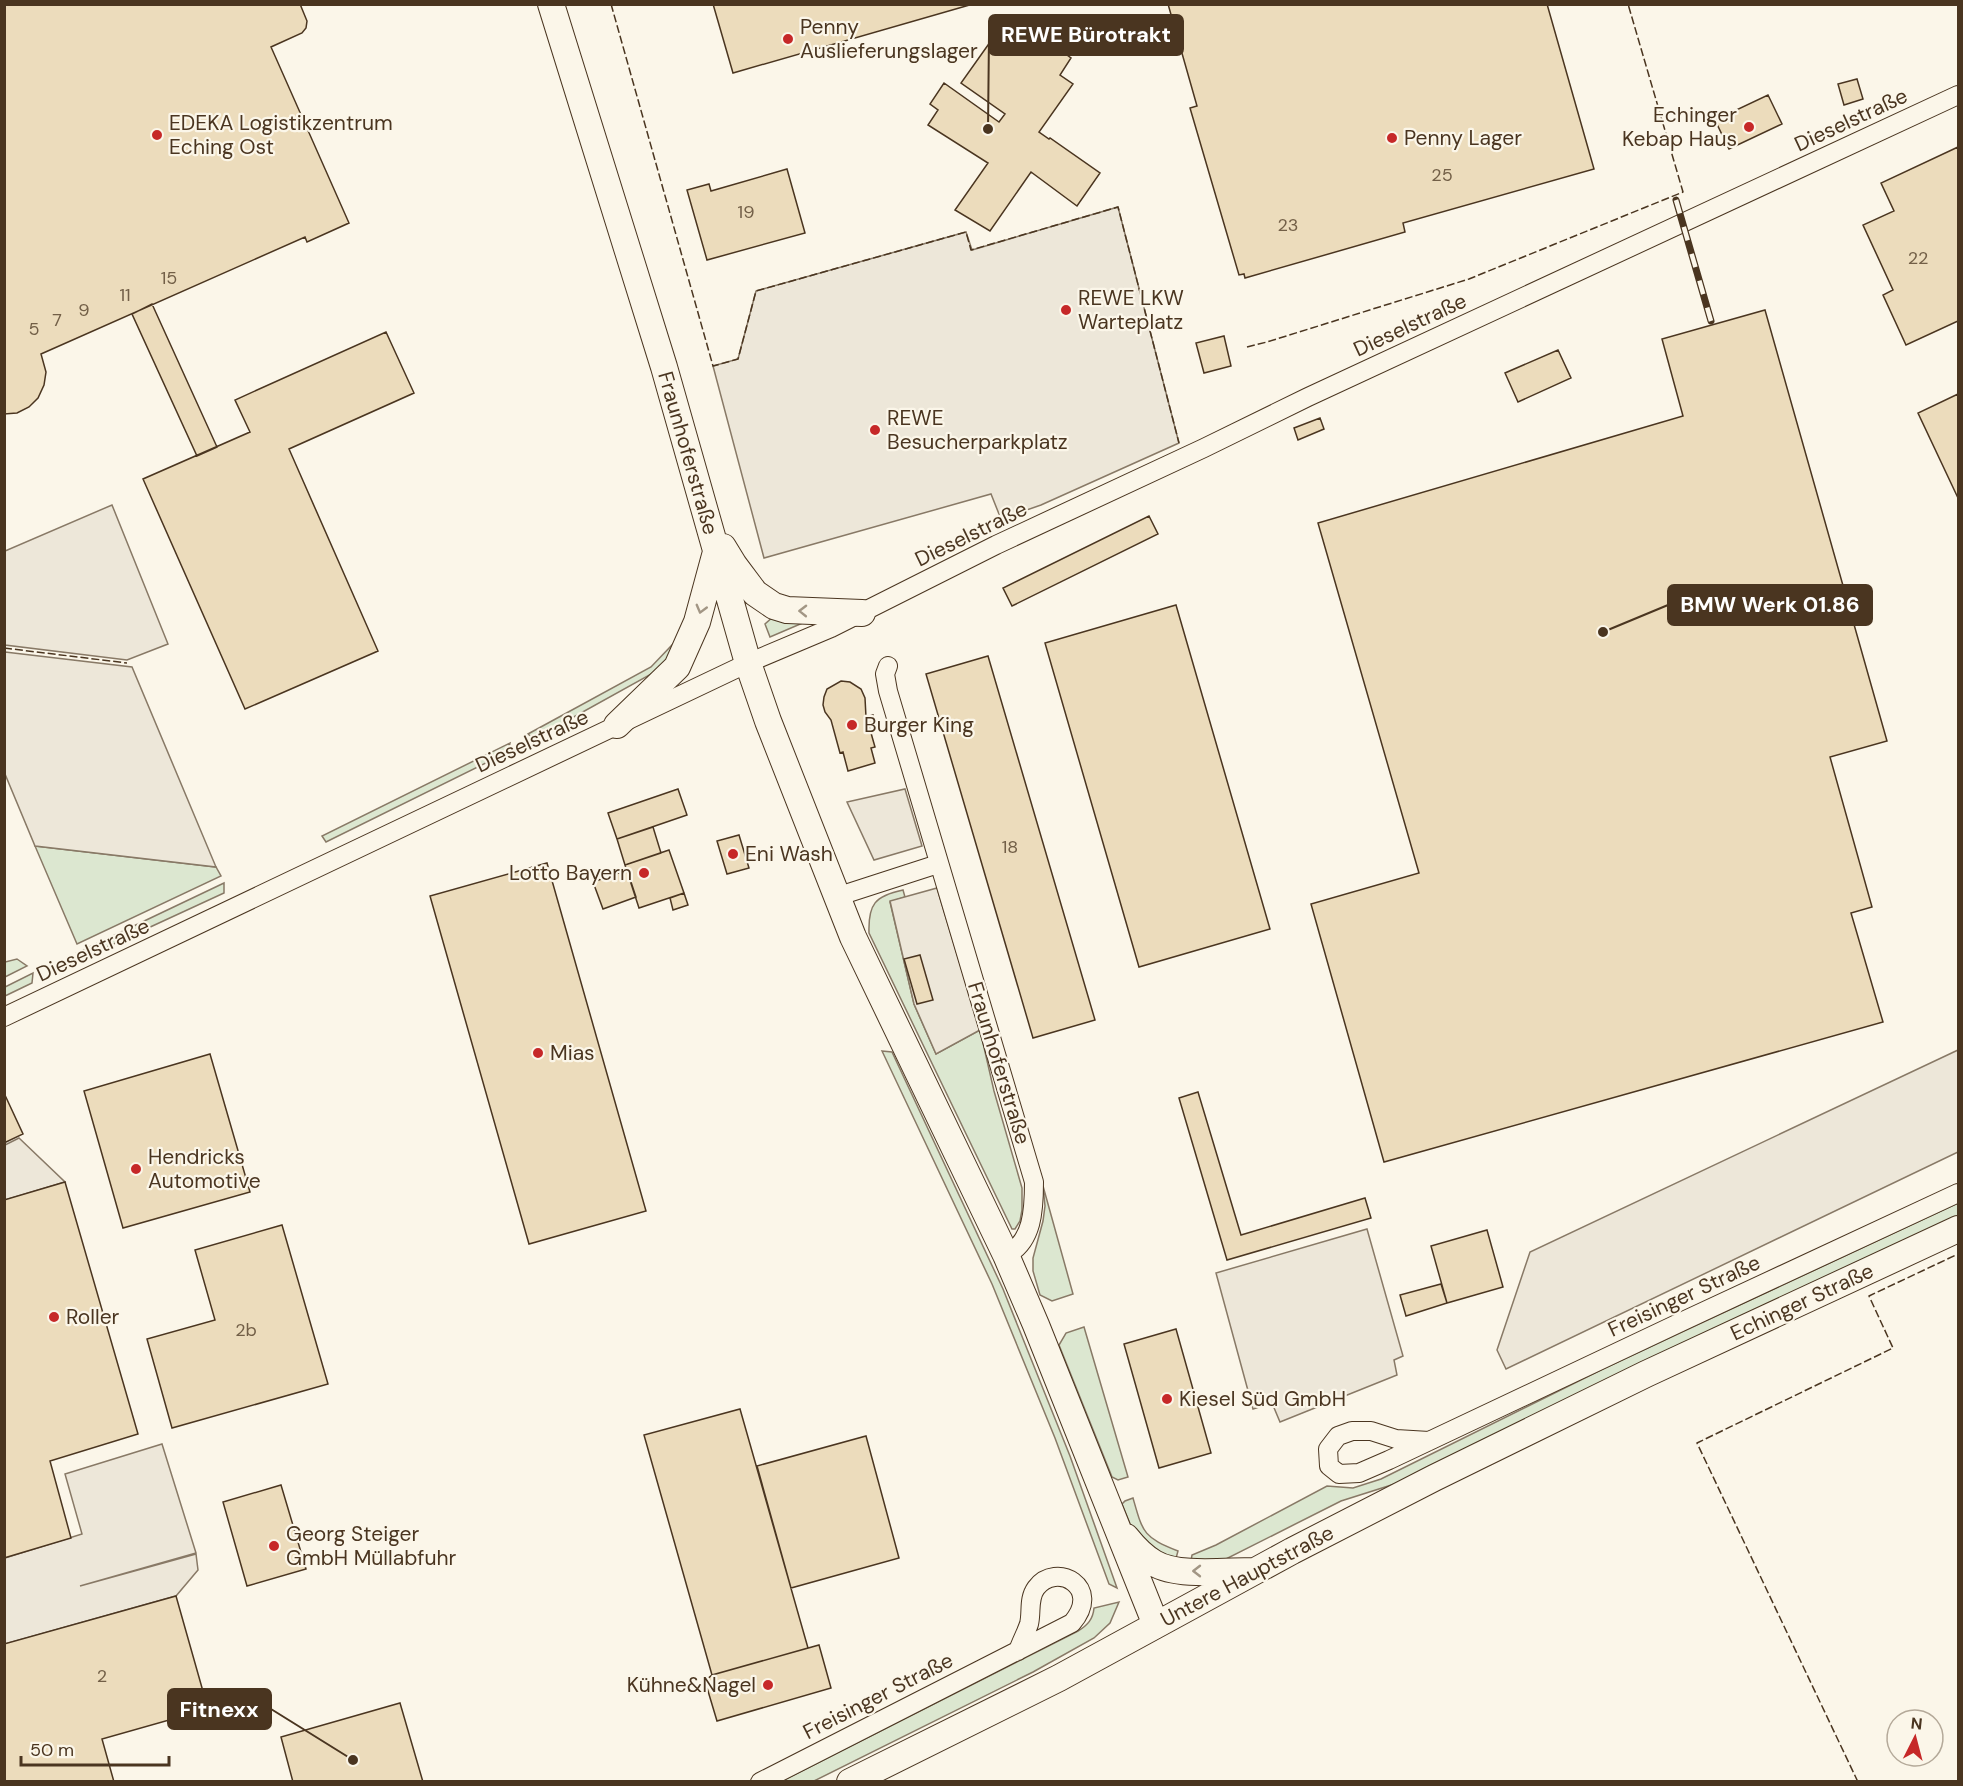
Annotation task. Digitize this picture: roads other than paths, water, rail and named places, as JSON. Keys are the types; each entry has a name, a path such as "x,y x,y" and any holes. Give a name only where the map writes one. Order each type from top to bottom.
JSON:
{"main road":[{"name":"Fraunhoferstraße","path":"551,4 624,236 748,663 768,721 853,937 1006,1255 1036,1325 1155,1625"},
{"path":"706,518 734,565 755,593 774,606 788,610 861,613"},
{"path":"617,725 677,667 698,622 716,552"},
{"name":"Echinger Straße","path":"1646,1374 1959,1229"},
{"name":"Untere Hauptstraße","path":"850,1782 1059,1678 1255,1571 1434,1478 1646,1374"},
{"path":"1117,1527 1139,1553 1156,1564 1180,1570 1255,1571"}],"street":[{"name":"Dieselstraße","path":"4,1017 748,663 831,628 996,545 1308,397 1959,95"},
{"name":"Fraunhoferstraße","path":"888,666 885,674 888,691 1034,1182 1034,1203 1030,1223 1018,1249 1006,1255"},
{"path":"836,897 938,864"},
{"name":"Freisinger Straße","path":"1429,1441 1396,1439 1371,1431 1352,1431 1338,1436 1328,1449 1329,1466 1339,1474 1359,1473 1429,1441 1959,1193"},
{"name":"Freisinger Straße","path":"760,1782 1018,1651"}],"railway":[{"path":"1676,200 1711,321"}],"place":[{"name":"Penny Auslieferungslager","path":"788,39"},
{"name":"Echinger Kebap Haus","path":"1749,127"},
{"name":"REWE Bürotrakt","path":"988,129"},
{"name":"EDEKA Logistikzentrum Eching Ost","path":"157,135"},
{"name":"Penny Lager","path":"1392,138"},
{"name":"REWE LKW Warteplatz","path":"1066,310"},
{"name":"REWE Besucherparkplatz","path":"875,430"},
{"name":"BMW Werk 01.86","path":"1603,632"},
{"name":"Burger King","path":"852,725"},
{"name":"Eni Wash","path":"733,854"},
{"name":"Lotto Bayern","path":"644,873"},
{"name":"Mias","path":"538,1053"},
{"name":"Hendricks Automotive","path":"136,1169"},
{"name":"Roller","path":"54,1317"},
{"name":"Kiesel Süd GmbH","path":"1167,1399"},
{"name":"Georg Steiger GmbH Müllabfuhr","path":"274,1546"},
{"name":"Kühne&Nagel","path":"768,1685"},
{"name":"Fitnexx","path":"353,1760"}]}
